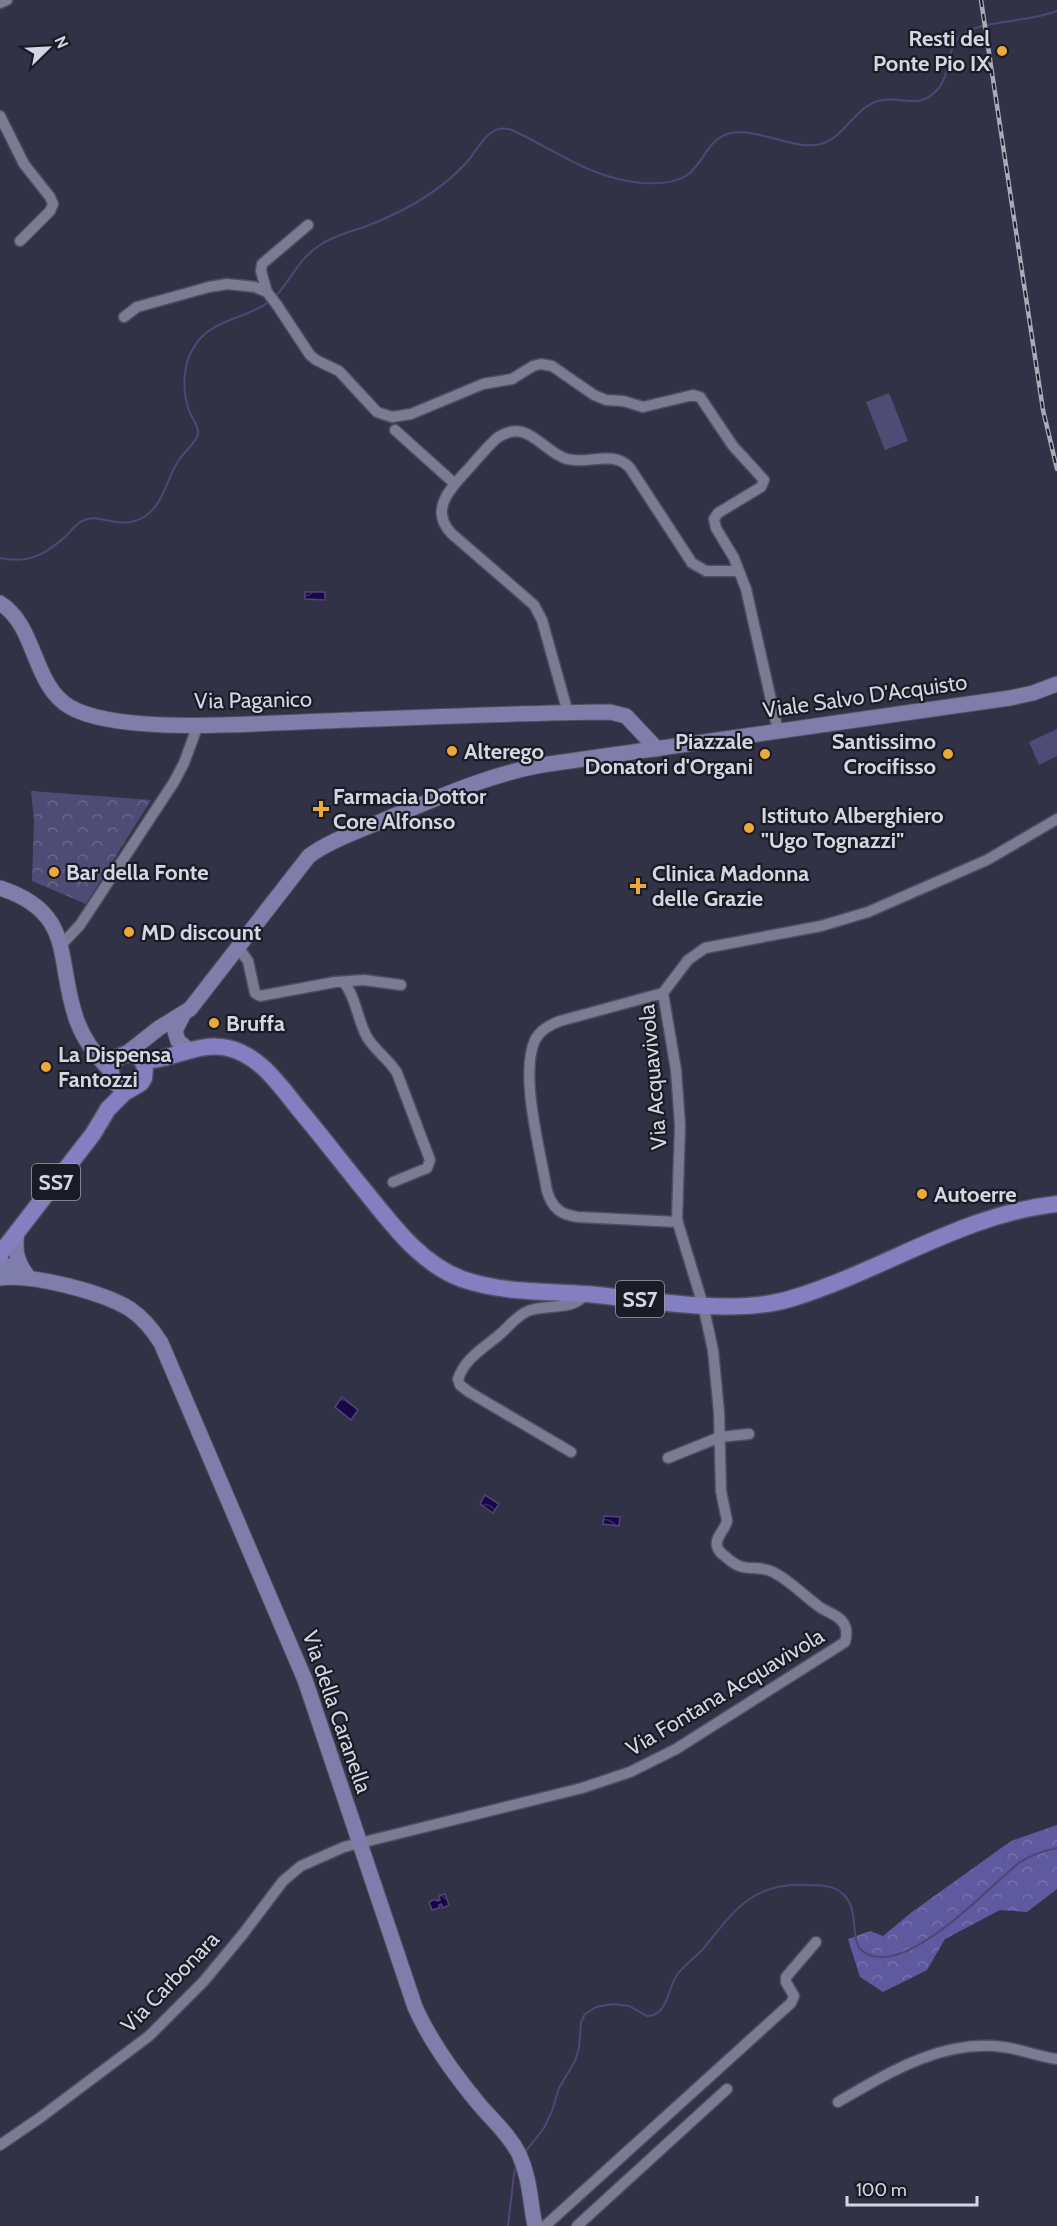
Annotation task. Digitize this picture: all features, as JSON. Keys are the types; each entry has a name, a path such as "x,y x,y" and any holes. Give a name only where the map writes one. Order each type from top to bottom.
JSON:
{"main road":[{"name":"Via Paganico","path":"0,603 12,613 22,629 52,690 60,700 71,708 93,716 124,721 198,725 610,712 628,718 657,748"},
{"name":"Viale Salvo D'Acquisto","path":"123,1054 183,1015 198,1000 303,862 316,851 444,795 515,771 558,762 1020,696 1057,684"},
{"path":"0,888 25,898 42,910 54,927 61,945 72,1005 86,1041 112,1076 124,1088 130,1089"},
{"path":"183,1015 175,1031 178,1041 188,1049"},
{"path":"142,1061 153,1033"},
{"path":"86,1041 105,1052 138,1056 145,1066 144,1078"},
{"name":"SS7","path":"0,1254 93,1134 108,1109 172,1057 188,1049 205,1046 230,1048 265,1069 415,1249 438,1267 457,1277 495,1287 703,1305 756,1304 787,1300 996,1217 1057,1204"},
{"name":"SS7","path":"108,1109 112,1064 123,1054"},
{"name":"SS7","path":"142,1061 172,1057"},
{"path":"17,1232 16,1255 29,1278"},
{"name":"Via della Caranella","path":"0,1262 29,1278"},
{"name":"Via della Caranella","path":"0,1278 29,1278 84,1291 117,1302 142,1319 161,1344 298,1663 358,1844 420,2019 467,2089 509,2138 519,2155 531,2193 535,2226"}],"street":[{"path":"0,3 7,0"},
{"path":"0,116 22,160 53,204 50,211 20,241"},
{"path":"267,292 261,271 262,264 309,225"},
{"path":"124,317 137,307 215,285 249,285 261,288 279,307 310,355 315,360 339,371 375,411 384,416 407,415 480,386 512,379 533,366 541,364 554,368 594,395 606,400 643,407 693,395 700,397 733,446 764,480 761,487 715,517 715,525 739,571 747,594 778,731"},
{"path":"395,430 455,484"},
{"path":"568,713 542,620 536,608 527,597 454,536 445,525 442,514 444,502 455,484 492,442 504,434 519,431 530,435 567,459 618,459 630,468 694,565 708,571 739,571"},
{"path":"61,945 80,925 174,782 184,763 198,725"},
{"name":"Via Acquavivola","path":"703,1305 678,1222 680,1119 676,1070 663,993 688,960 705,948 821,926 868,912 987,860 1057,819"},
{"path":"238,947 248,961 257,999 326,983 364,980 401,985"},
{"path":"343,982 348,988 366,1036 394,1068 430,1160 427,1168 393,1182"},
{"path":"663,993 560,1021 545,1028 534,1044 529,1084 547,1191 555,1208 564,1214 578,1217 678,1222"},
{"path":"572,1452 469,1392 460,1385 458,1379 463,1368 476,1353 520,1316 535,1309 576,1303 585,1294"},
{"name":"Via Fontana Acquavivola","path":"358,1844 582,1788 626,1774 676,1749 843,1644 846,1636 845,1628 836,1616 773,1572 738,1566 718,1550 717,1541 727,1521 721,1494 715,1364 703,1305"},
{"path":"668,1458 720,1437 749,1434"},
{"name":"Via Carbonara","path":"0,2145 149,2036 204,1981 289,1875 318,1857 358,1844"},
{"path":"545,2226 791,2003 794,1996 786,1982 786,1977 816,1942"},
{"path":"838,2102 900,2067 957,2049 983,2046 1005,2047 1057,2059"},
{"path":"576,2226 727,2089"}],"green space":[{"path":"889,393 908,441 885,450 866,402"},
{"path":"1057,729 1057,756 1039,765 1029,742"},
{"path":"31,791 151,800 86,904 32,881 34,820"},
{"path":"1057,1825 1057,1889 1027,1912 1000,1910 945,1939 927,1970 883,1992 860,1977 848,1939 870,1931 883,1936 912,1912 1011,1841"}],"water":[{"path":"305,592 325,592 325,600 305,599"},
{"path":"342,1397 358,1410 351,1420 335,1407"},
{"path":"485,1495 499,1504 493,1513 480,1504"},
{"path":"604,1516 620,1517 619,1526 603,1524"},
{"path":"445,1894 449,1905 443,1908 441,1904 439,1908 432,1910 429,1902 440,1900 439,1896"}],"waterway":[{"path":"275,297 313,250 331,239 381,220 421,200 457,173 486,137 497,130 504,128 512,130 606,176 641,183 670,182 686,176 716,140 731,133 742,132 800,145 821,144 837,135 862,110 878,101 886,99 923,100 938,89 954,45 964,33 984,26 1057,11"},
{"path":"0,558 28,559 43,553 78,524 88,519 126,523 144,517 150,512 160,499 179,460 198,434 197,426 187,405 185,388 185,371 190,354 201,337 210,330 270,301"},
{"path":"525,2152 544,2128 559,2088 575,2061 579,2048 581,2022 585,2014 596,2007 613,2004 629,2006 647,2016 659,2012 680,1971 703,1949 735,1911 758,1894 788,1885 822,1886 837,1890 845,1896 852,1908 859,1948 876,1957 896,1955 943,1929 1023,1860 1057,1848"},
{"path":"508,2226 517,2164"}],"railway":[{"path":"981,0 1043,410 1057,469"}],"place":[{"name":"Resti del Ponte Pio IX","path":"1002,51"},
{"name":"Alterego","path":"452,751"},
{"name":"Piazzale Donatori d'Organi","path":"765,754"},
{"name":"Santissimo Crocifisso","path":"948,754"},
{"name":"Farmacia Dottor Core Alfonso","path":"321,809"},
{"name":"Istituto Alberghiero \"Ugo Tognazzi\"","path":"749,828"},
{"name":"Bar della Fonte","path":"54,872"},
{"name":"Clinica Madonna delle Grazie","path":"638,886"},
{"name":"MD discount","path":"129,932"},
{"name":"Bruffa","path":"214,1023"},
{"name":"La Dispensa Fantozzi","path":"46,1067"},
{"name":"Autoerre","path":"922,1194"}]}
